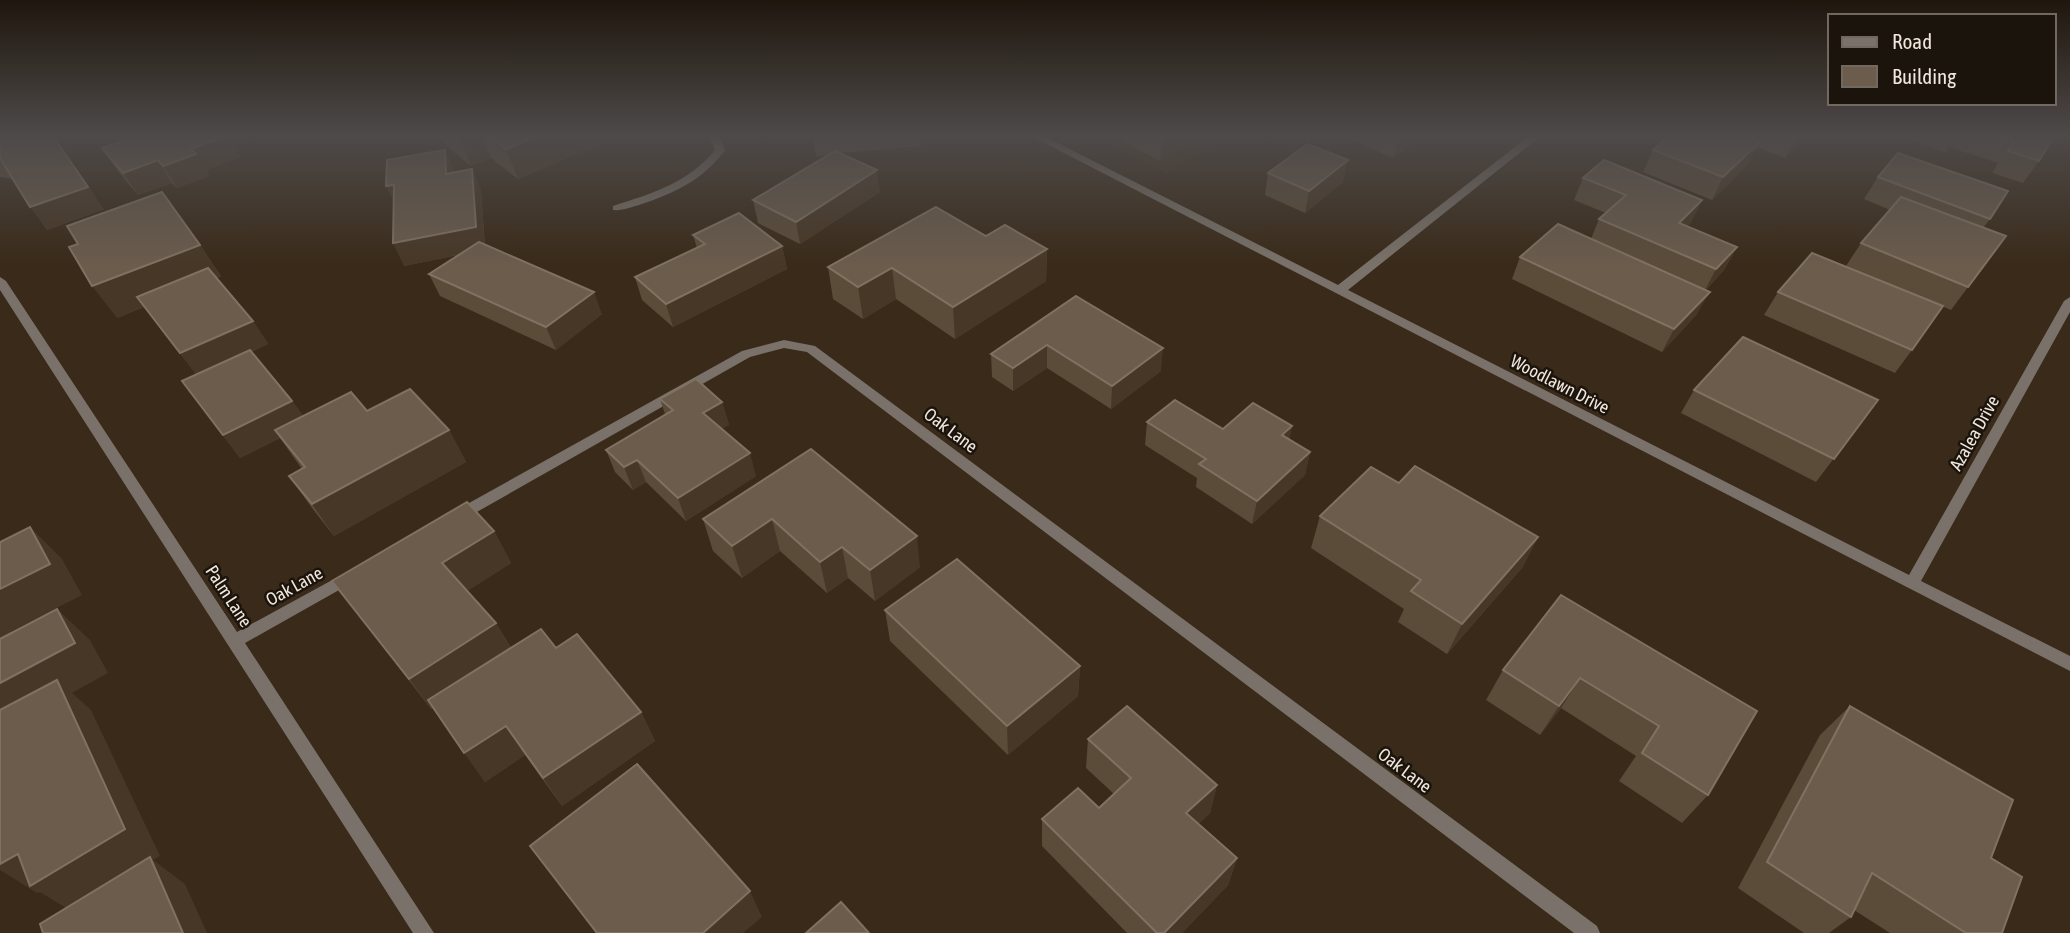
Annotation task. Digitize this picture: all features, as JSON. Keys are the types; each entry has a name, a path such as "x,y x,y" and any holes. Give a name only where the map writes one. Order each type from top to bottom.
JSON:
{"street":[{"path":"617,208 680,187 693,179"},
{"name":"Woodlawn Drive","path":"1120,179 2070,663"},
{"path":"1340,290 1482,179"},
{"name":"Palm Lane","path":"0,281 424,933"},
{"name":"Azalea Drive","path":"1912,583 2070,301"},
{"name":"Oak Lane","path":"442,525 746,354 784,344 811,349 1590,933"},
{"name":"Oak Lane","path":"235,641 369,566"}],"building":[{"path":"13,179 82,179 88,187 30,207"},
{"path":"386,179 473,179 476,227 393,243 394,185 386,186"},
{"path":"789,179 864,179 796,222 753,200"},
{"path":"1281,179 1325,179 1309,191"},
{"path":"1584,179 1649,179 1702,200 1679,223 1737,247 1716,269 1599,219 1626,195"},
{"path":"1882,179 1972,179 2008,191 1990,219"},
{"path":"162,192 200,245 92,286 69,247 78,244 67,226"},
{"path":"1901,197 2006,236 1968,287 1861,243"},
{"path":"936,207 986,236 1005,225 1047,249 953,307 892,268 858,287 828,267"},
{"path":"739,213 782,246 666,304 635,277 705,244 693,235"},
{"path":"1558,224 1710,292 1674,329 1520,257"},
{"path":"479,242 594,292 546,327 429,274"},
{"path":"1812,253 1943,306 1912,350 1778,292"},
{"path":"208,268 253,321 180,353 137,297"},
{"path":"1076,296 1163,348 1112,386 1047,345 1013,368 991,354"},
{"path":"1743,337 1878,400 1834,459 1694,390"},
{"path":"250,350 292,401 223,435 182,381"},
{"path":"696,379 722,402 703,413 750,453 678,498 637,460 624,467 606,450 673,410 660,399"},
{"path":"410,389 449,430 312,504 289,476 305,467 275,430 351,392 367,411"},
{"path":"1175,400 1223,429 1253,403 1292,426 1282,435 1310,452 1257,501 1199,464 1206,459 1147,422"},
{"path":"811,449 917,536 870,570 842,547 820,562 772,519 732,546 703,519"},
{"path":"1415,466 1538,537 1462,624 1411,591 1421,580 1320,516 1371,467 1399,483"},
{"path":"467,502 494,531 442,563 496,623 409,679 332,581"},
{"path":"30,527 50,564 0,589 0,542"},
{"path":"957,559 1080,666 1007,726 885,610"},
{"path":"1561,595 1757,711 1708,795 1642,753 1659,726 1580,678 1559,706 1503,670"},
{"path":"57,609 75,643 0,683 0,639"},
{"path":"541,629 556,648 577,634 641,712 543,778 506,726 464,753 428,700"},
{"path":"57,680 125,829 30,886 18,854 0,864 0,710"},
{"path":"1127,706 1217,785 1186,813 1237,858 1164,933 1157,933 1042,819 1078,788 1099,808 1131,778 1088,739"},
{"path":"1850,706 2013,800 1991,858 2022,877 2002,933 1966,933 1872,873 1851,917 1767,862"},
{"path":"637,764 750,891 703,933 597,933 530,846"},
{"path":"150,857 183,933 43,933 40,924"},
{"path":"841,902 869,933 806,933"}]}
